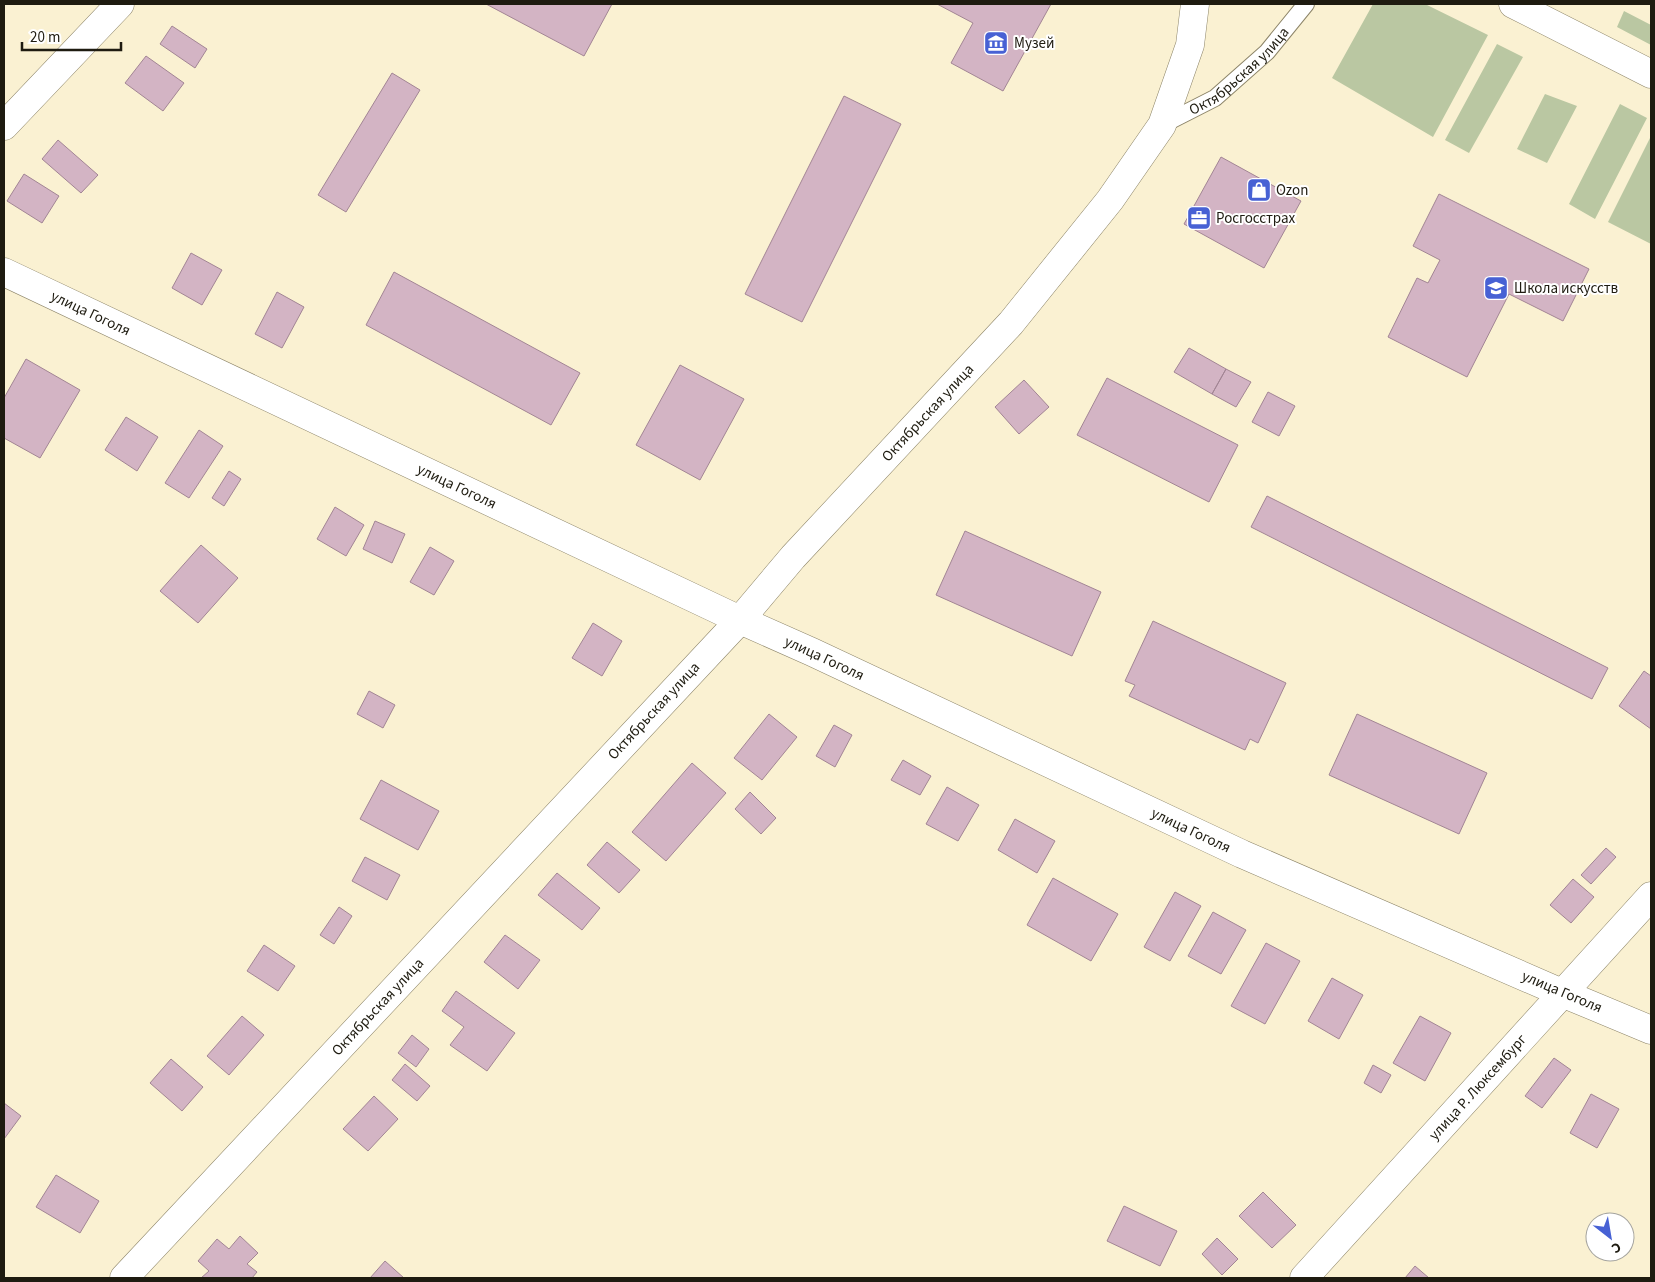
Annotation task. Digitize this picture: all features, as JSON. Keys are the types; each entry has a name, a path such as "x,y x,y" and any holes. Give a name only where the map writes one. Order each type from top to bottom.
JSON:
{"street":[{"path":"4,126 120,4"},
{"name":"Октябрьская улица","path":"124,1278 740,620 793,557 1011,323 1110,200 1162,125 1190,45 1195,4"},
{"path":"1514,4 1651,74"},
{"name":"улица Гоголя","path":"4,272 740,620 1242,854 1651,1030"},
{"name":"улица Р. Люксембург","path":"1304,1278 1651,896"}],"lane":[{"name":"Октябрьская улица","path":"1162,125 1215,98 1267,52 1306,4"}],"green space":[{"path":"1373,4 1425,4 1488,35 1433,137 1332,78"},
{"path":"1624,11 1651,25 1651,45 1617,27"},
{"path":"1497,44 1523,57 1469,153 1445,140"},
{"path":"1545,94 1577,106 1547,163 1517,149"},
{"path":"1620,104 1647,118 1595,219 1569,204"},
{"path":"1651,136 1651,244 1608,222"}],"building":[{"path":"486,4 612,4 584,56"},
{"name":"Музей","path":"937,4 1051,4 1003,91 951,63 973,23"},
{"path":"172,26 207,49 195,68 160,44"},
{"path":"146,56 184,83 163,111 125,83"},
{"path":"392,73 420,90 346,212 318,195"},
{"path":"844,96 901,124 802,322 745,294"},
{"path":"58,140 98,175 81,193 42,159"},
{"path":"1221,157 1301,201 1264,268 1184,224"},
{"path":"24,174 59,196 42,223 7,201"},
{"name":"Школа искусств","path":"1439,194 1589,269 1563,321 1509,294 1467,377 1388,337 1417,278 1428,283 1440,260 1413,246"},
{"path":"191,253 222,270 202,305 172,288"},
{"path":"394,272 580,373 551,425 366,325"},
{"path":"277,292 304,307 282,348 255,334"},
{"path":"1189,348 1226,369 1212,394 1174,372"},
{"path":"26,359 80,390 40,458 4,438 4,398"},
{"path":"680,365 744,399 700,480 636,445"},
{"path":"1226,369 1251,382 1236,407 1212,394"},
{"path":"1107,378 1238,445 1209,502 1077,435"},
{"path":"1024,380 1049,407 1019,434 995,407"},
{"path":"1268,392 1295,406 1279,436 1252,422"},
{"path":"126,417 158,437 137,471 105,450"},
{"path":"199,430 223,446 189,498 165,483"},
{"path":"229,471 241,479 224,506 212,498"},
{"path":"1267,496 1608,668 1592,699 1251,527"},
{"path":"335,507 364,525 346,556 317,539"},
{"path":"375,521 405,534 392,563 363,549"},
{"path":"965,531 1101,592 1072,656 936,595"},
{"path":"201,545 238,578 198,623 160,591"},
{"path":"430,547 454,561 434,595 410,582"},
{"path":"1153,621 1286,683 1258,743 1250,739 1245,750 1129,696 1135,685 1125,681"},
{"path":"593,623 622,641 602,676 572,658"},
{"path":"1644,671 1651,676 1651,729 1619,706"},
{"path":"369,691 395,705 383,728 357,714"},
{"path":"769,714 797,737 762,780 734,758"},
{"path":"1357,714 1487,773 1459,834 1329,775"},
{"path":"834,725 852,735 835,767 816,756"},
{"path":"903,760 931,776 920,795 891,780"},
{"path":"692,763 726,793 666,861 632,832"},
{"path":"381,780 439,811 418,850 360,819"},
{"path":"947,787 979,805 958,841 926,824"},
{"path":"750,792 776,818 761,834 735,809"},
{"path":"1015,819 1055,841 1037,873 998,850"},
{"path":"607,842 640,870 619,893 587,865"},
{"path":"1606,848 1616,857 1591,884 1581,875"},
{"path":"365,857 400,875 387,900 352,881"},
{"path":"557,873 600,908 582,930 538,895"},
{"path":"1053,878 1118,914 1091,961 1027,925"},
{"path":"1573,879 1594,897 1571,923 1550,905"},
{"path":"1175,892 1201,906 1170,961 1144,947"},
{"path":"339,907 352,916 334,944 320,935"},
{"path":"1213,912 1246,930 1221,974 1188,956"},
{"path":"505,935 540,960 518,989 484,962"},
{"path":"1266,943 1300,961 1265,1024 1231,1006"},
{"path":"264,945 295,966 278,991 247,971"},
{"path":"1332,978 1363,995 1339,1039 1308,1021"},
{"path":"456,991 515,1033 487,1071 450,1045 464,1027 442,1011"},
{"path":"242,1016 264,1035 229,1075 207,1056"},
{"path":"1420,1016 1451,1033 1425,1081 1393,1063"},
{"path":"412,1035 429,1049 416,1067 398,1053"},
{"path":"1554,1058 1571,1070 1542,1108 1525,1096"},
{"path":"171,1059 203,1087 182,1111 150,1083"},
{"path":"405,1064 430,1086 417,1101 392,1080"},
{"path":"1373,1065 1391,1075 1381,1093 1364,1083"},
{"path":"1591,1094 1619,1109 1597,1148 1570,1133"},
{"path":"374,1096 398,1119 368,1151 343,1129"},
{"path":"4,1103 21,1116 4,1139"},
{"path":"56,1175 99,1201 80,1233 36,1207"},
{"path":"1263,1192 1296,1225 1272,1248 1239,1216"},
{"path":"1124,1206 1177,1231 1160,1266 1107,1241"},
{"path":"240,1236 258,1253 247,1264 257,1272 252,1278 201,1278 209,1271 198,1261 217,1239 229,1249"},
{"path":"1217,1238 1238,1259 1222,1275 1202,1254"},
{"path":"385,1261 404,1278 370,1278"},
{"path":"1415,1266 1429,1278 1405,1278"}],"place":[{"name":"Музей","path":"996,43"},
{"name":"Ozon","path":"1259,190"},
{"name":"Росгосстрах","path":"1199,218"},
{"name":"Школа искусств","path":"1496,288"}]}
